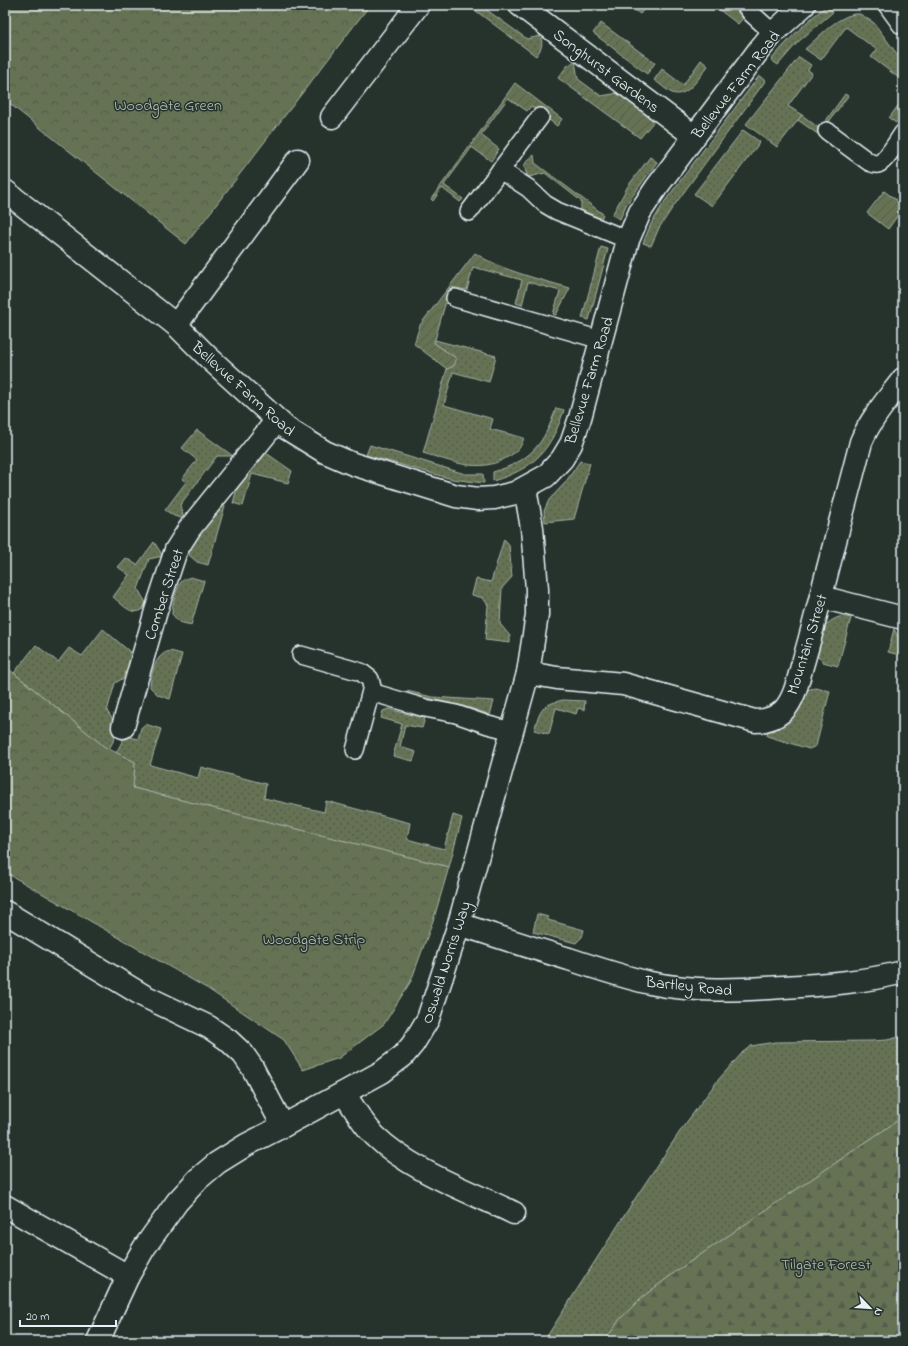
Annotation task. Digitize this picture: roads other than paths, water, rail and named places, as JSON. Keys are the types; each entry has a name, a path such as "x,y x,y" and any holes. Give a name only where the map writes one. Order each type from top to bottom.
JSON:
{"street":[{"path":"332,117 418,5"},
{"name":"Songhurst Gardens","path":"520,5 694,136"},
{"name":"Bellevue Farm Road","path":"5,191 176,325 209,358 292,432 325,452 353,464 456,496 478,499 494,498 515,493 546,476 562,459 571,444 580,418 628,240 640,212 694,136 759,50 773,33 804,5"},
{"path":"890,5 903,22"},
{"path":"176,325 298,160"},
{"name":"Mountain Street","path":"528,673 557,678 624,684 746,719 761,721 769,719 783,710 794,690 814,628 861,442 874,418 903,379"},
{"name":"Comber Street","path":"123,727 156,611 176,550 190,528 277,420"},
{"name":"Oswald Norris Way","path":"98,1341 128,1276 144,1248 177,1202 198,1179 223,1159 246,1145 382,1072 403,1056 413,1044 428,1019 436,999 459,924 528,673 537,615 537,590 532,528 525,488"},
{"path":"821,597 903,618"},
{"path":"5,912 144,996 209,1027 228,1040 243,1054 252,1066 283,1126"},
{"name":"Bartley Road","path":"459,924 623,976 651,983 704,990 738,990 804,986 882,977 903,972"},
{"path":"344,1093 373,1134 390,1149 410,1163 514,1213"},
{"path":"5,1206 128,1276"}],"lane":[{"path":"745,5 752,14 773,33"},
{"path":"469,212 540,117"},
{"path":"827,131 869,162 874,164 879,164 884,160 903,133"},
{"path":"500,170 528,188 545,204 557,211 628,240"},
{"path":"455,298 601,340"},
{"path":"301,655 361,672 370,678 372,687 355,750"},
{"path":"370,692 424,708 456,714 488,725 512,731"}],"park label":[{"name":"Woodgate Green","path":"168,104"},
{"name":"Woodgate Strip","path":"314,938"},
{"name":"Tilgate Forest","path":"826,1263"}]}
